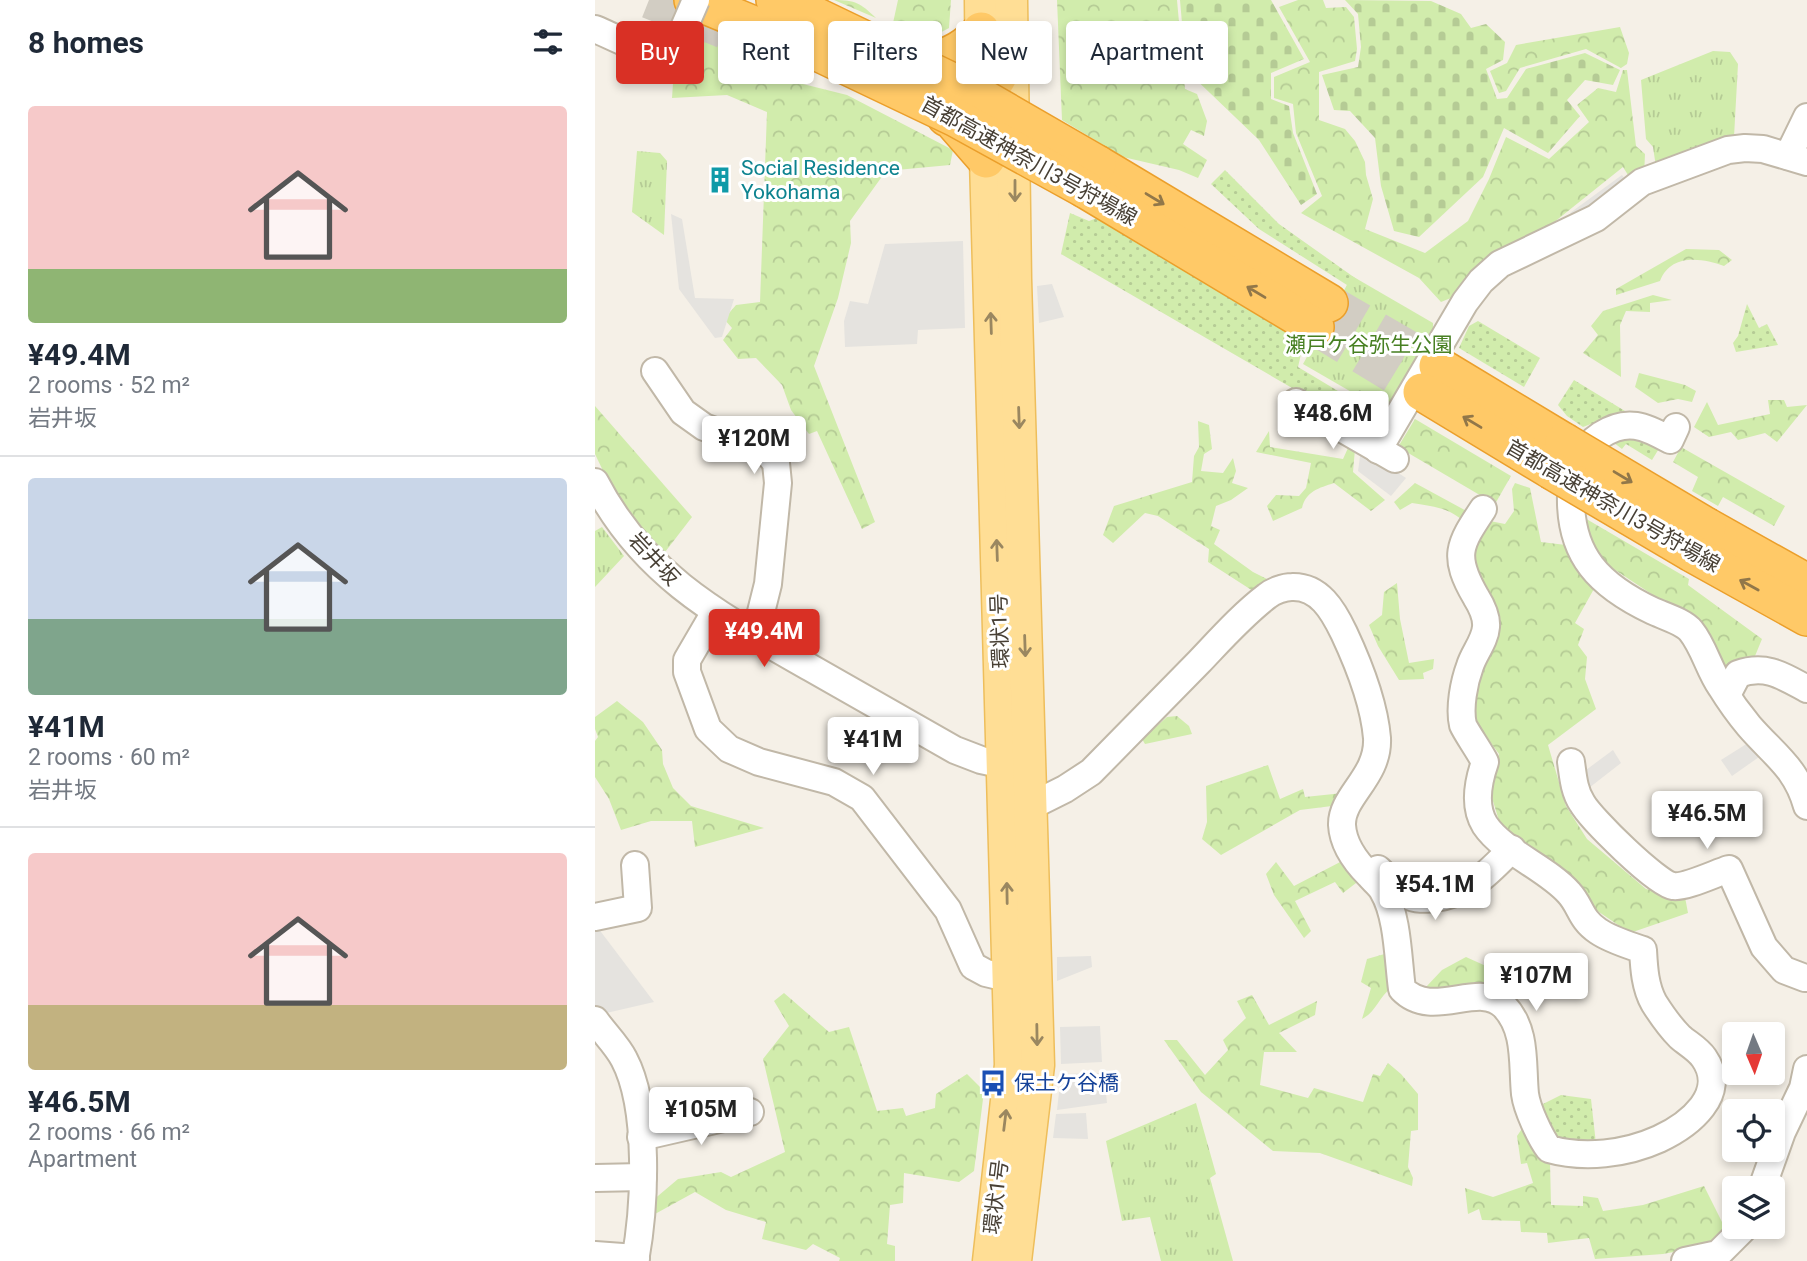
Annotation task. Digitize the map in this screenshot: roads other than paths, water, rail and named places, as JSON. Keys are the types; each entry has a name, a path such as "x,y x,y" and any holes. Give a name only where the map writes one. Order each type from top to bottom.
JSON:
{"highway":[{"name":"首都高速神奈川3号狩場線","path":"775,0 799,21"},
{"name":"首都高速神奈川3号狩場線","path":"691,10 752,21"},
{"path":"942,59 974,41 981,16"},
{"name":"首都高速神奈川3号狩場線","path":"814,33 956,118 1091,177 1322,315"},
{"path":"942,69 955,77 982,101 1015,136"},
{"path":"871,84 952,120 986,159"},
{"path":"946,117 965,113 982,101 992,84"},
{"name":"首都高速神奈川3号狩場線","path":"1430,379 1699,540 1807,617"},
{"name":"首都高速神奈川3号狩場線","path":"1699,540 1807,583"}],"main road":[{"name":"環状1号","path":"1011,0 1012,21"},
{"name":"環状1号","path":"981,16 982,101 1016,768 1023,982 1038,1065 1015,1261"},
{"name":"環状1号","path":"989,1261 1023,982 1029,807 1016,768 1014,84"}],"street":[{"path":"595,29 648,50 659,50 671,46 691,10"},
{"path":"1296,402 1386,455 1465,302 1481,281 1500,264 1596,218 1642,182 1728,150 1763,149 1797,159 1807,117"},
{"path":"655,371 683,412 704,427 765,449 776,463 778,483 768,584 755,636"},
{"path":"1676,427 1669,440 1653,430 1635,425 1616,426 1597,437 1581,456 1573,471 1571,492 1573,528 1579,548 1590,566 1611,586 1640,605 1690,629 1727,695 1749,726 1787,765 1802,790 1807,806"},
{"name":"岩井坂","path":"595,482 607,506 648,556 681,588 715,612 955,750 981,760 1016,768"},
{"path":"1029,807 1091,772 1269,593 1289,587 1307,588 1324,600 1351,648 1364,682 1377,738 1376,758 1348,804 1342,821 1343,836 1350,852 1383,889 1392,912 1402,989 1420,1002 1437,1003 1476,997 1492,999 1503,1005 1513,1020 1524,1056 1525,1096 1542,1140 1549,1149 1587,1154 1611,1153 1638,1147 1681,1126 1698,1113 1710,1096 1710,1067 1702,1055 1679,1036 1652,999 1645,976 1643,950 1598,931 1580,915 1571,895 1485,825 1478,805 1478,783 1485,762 1477,744 1464,726 1462,705 1470,666 1486,625 1482,606 1469,585 1462,566 1460,551 1465,536 1483,509"},
{"path":"715,612 687,660 687,672 708,729 729,749 759,762 834,782 862,798 948,910 973,966 986,973 1023,982"},
{"path":"1727,695 1738,674 1753,669 1781,675 1807,689"},
{"path":"1571,762 1573,783 1582,804 1603,828 1661,883 1675,887 1729,869 1764,947 1784,970 1806,972"},
{"path":"1350,852 1371,862 1408,895 1422,900 1464,891 1478,883 1512,849"},
{"path":"595,917 638,908 635,865"},
{"path":"595,1020 603,1044 623,1057 634,1082 643,1177 636,1260 595,1255"},
{"path":"1766,1176 1782,1132 1803,1088 1807,1069"},
{"path":"641,1137 750,1112"},
{"path":"595,1178 643,1177"},
{"path":"1685,1261 1718,1254 1733,1239"}],"tunnel":[{"path":"649,0 718,28"},
{"path":"1329,303 1438,366"},
{"path":"1315,327 1422,392"}],"place":[{"name":"Social Residence Yokohama","path":"720,180"},
{"name":"保土ケ谷橋","path":"993,1083"}],"park label":[{"name":"瀬戸ケ谷弥生公園","path":"1369,345"}]}
